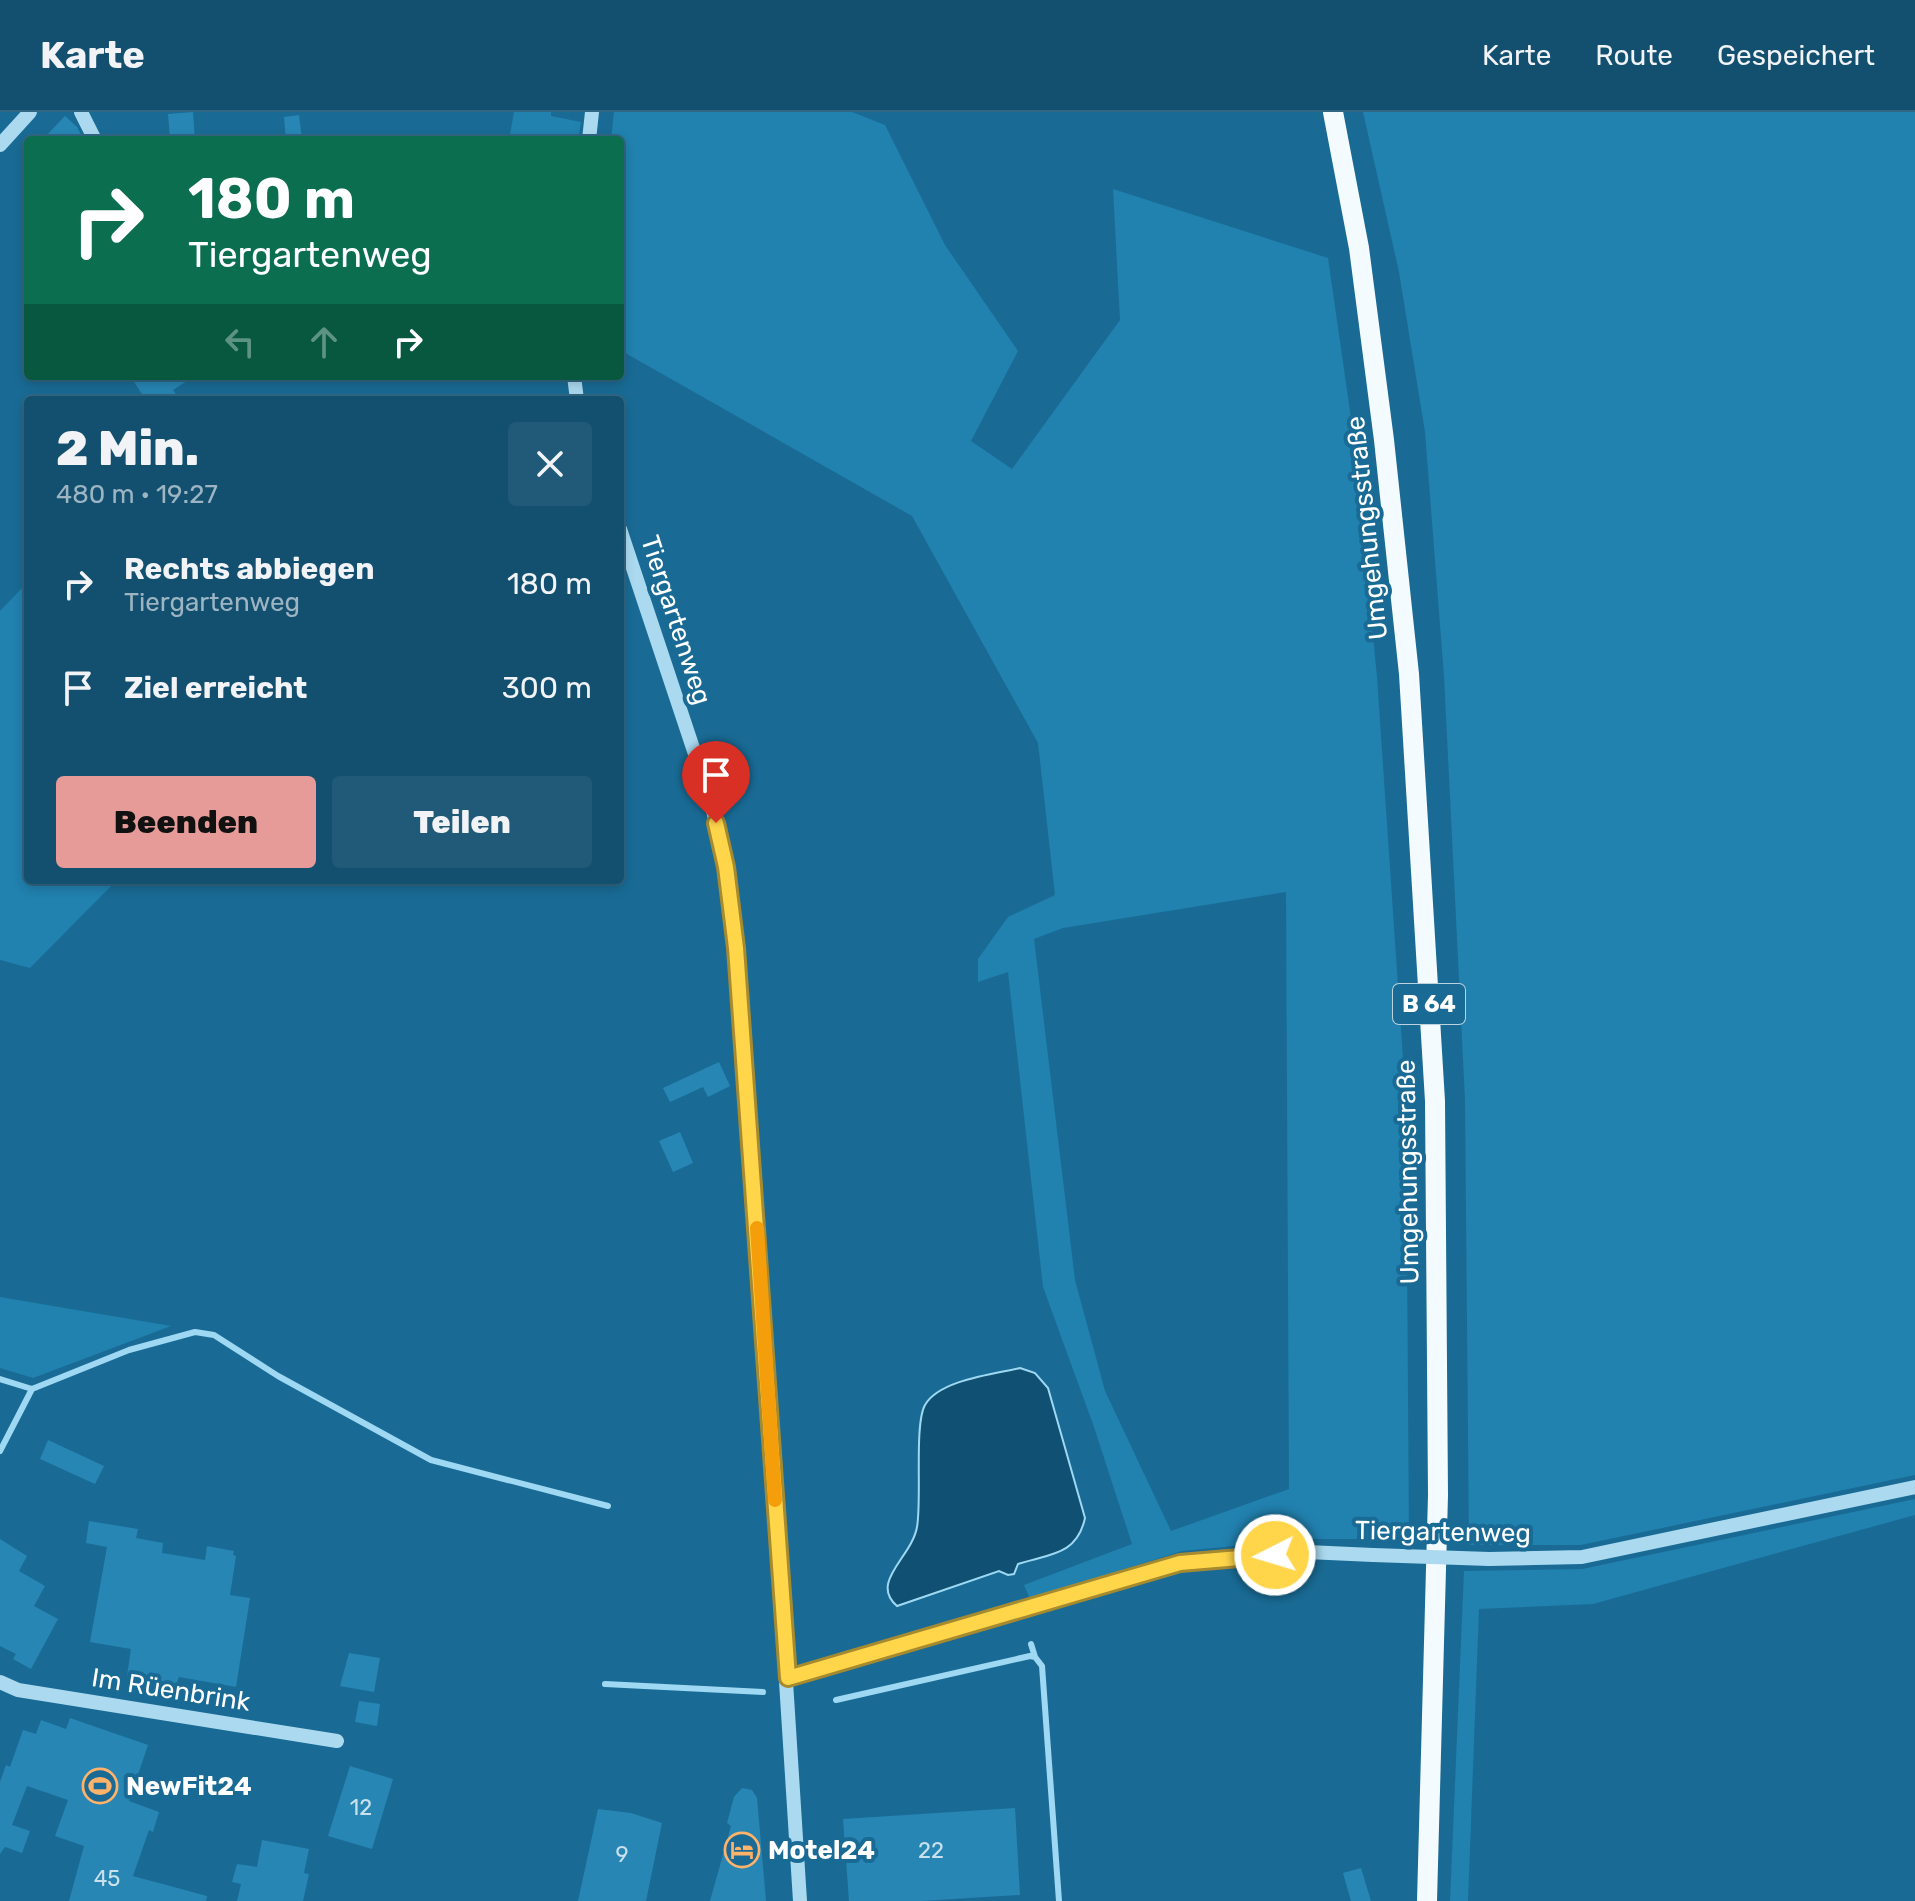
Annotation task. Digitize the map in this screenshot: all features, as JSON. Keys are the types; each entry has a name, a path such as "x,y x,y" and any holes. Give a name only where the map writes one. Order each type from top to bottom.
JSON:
{"main road":[{"name":"Umgehungsstraße","path":"1333,112 1359,248 1406,643 1435,1101 1438,1495 1427,1901"}],"street":[{"path":"0,145 30,112"},
{"path":"81,112 93,136"},
{"path":"589,136 592,112"},
{"name":"Tiergartenweg","path":"624,541 711,802 726,867 745,1062 788,1678 800,1901"},
{"name":"Tiergartenweg","path":"788,1678 1180,1563 1307,1552 1489,1559 1582,1557 1915,1487"},
{"name":"Im Rüenbrink","path":"0,1682 18,1690 337,1741"}],"shaded area":[{"path":"514,112 551,112 551,116 581,122 579,136 510,136"},
{"path":"614,112 852,112 885,125 945,245 1018,351 971,441 1012,469 1120,320 1113,189 1328,258 1354,439 1377,677 1406,1103 1409,1539 1307,1539 1182,1551 1030,1599 1024,1585 1132,1544 1043,1287 1008,972 978,982 978,959 1008,917 1055,895 1038,743 912,516 624,352 624,136 611,136","holes":["1286,892 1289,1489 1171,1531 1105,1391 1075,1280 1034,939 1063,928"]},
{"path":"1363,112 1915,112 1915,1475 1581,1545 1469,1545 1465,1100 1444,676 1425,432 1399,272"},
{"path":"22,588 24,590 24,884 113,884 30,968 0,960 0,611"},
{"path":"0,1297 171,1326 33,1378 0,1368"},
{"path":"1020,1368 1035,1373 1048,1388 1085,1518 1081,1530 1069,1546 1051,1555 1018,1564 1014,1574 999,1571 897,1606 888,1588 890,1578 914,1538 917,1527 920,1428 925,1405 932,1396 954,1384"},
{"path":"1915,1499 1915,1515 1593,1604 1479,1609 1468,1901 1450,1901 1464,1571 1582,1569"}],"building":[{"path":"193,112 195,136 170,136 168,114"},
{"path":"299,115 302,136 286,136 284,117"},
{"path":"65,116 82,136 46,136"},
{"path":"133,380 189,380 173,390 177,396 143,396"},
{"path":"719,1062 730,1086 708,1097 703,1087 670,1102 663,1088"},
{"path":"680,1132 693,1163 673,1172 659,1141"},
{"path":"48,1440 104,1466 95,1484 40,1459"},
{"path":"89,1521 138,1529 136,1538 163,1543 162,1553 205,1560 207,1546 234,1551 233,1555 236,1556 230,1595 250,1598 236,1687 179,1677 173,1693 153,1690 154,1681 127,1676 131,1649 90,1642 107,1547 86,1543"},
{"path":"0,1539 27,1556 19,1571 45,1586 34,1606 58,1619 31,1669 13,1659 16,1654 0,1646"},
{"path":"349,1653 380,1658 374,1692 340,1686"},
{"path":"359,1701 380,1704 377,1726 355,1722"},
{"path":"70,1718 148,1745 129,1801 159,1812 153,1832 149,1830 133,1876 207,1896 206,1901 69,1901 84,1846 55,1836 68,1800 27,1786 12,1825 30,1831 22,1853 5,1847 0,1854 0,1782 6,1765 10,1767 23,1730 36,1734 41,1720 66,1729"},
{"path":"350,1766 393,1779 372,1849 328,1836"},
{"name":"Motel24","path":"742,1788 752,1790 757,1798 766,1901 710,1901 731,1826 727,1823 734,1797"},
{"path":"1015,1808 1020,1895 922,1901 849,1901 843,1819"},
{"path":"598,1809 631,1813 662,1823 646,1901 578,1901"},
{"path":"262,1840 309,1849 304,1873 309,1874 303,1901 237,1901 241,1884 232,1882 237,1864 257,1867"},
{"path":"1361,1868 1371,1901 1351,1901 1343,1873"}],"waterway":[{"path":"0,1379 32,1389 129,1350 195,1332 214,1335 278,1376 431,1460 608,1506"},
{"path":"0,1451 32,1389"},
{"path":"1031,1644 1035,1657"},
{"path":"836,1700 1035,1657 1042,1666 1059,1901"},
{"path":"605,1684 763,1692"}],"slow traffic":[{"path":"757,1228 775,1500"}],"place":[{"name":"NewFit24","path":"100,1786"},
{"name":"Motel24","path":"742,1850"}],"route":[{"path":"716,823 726,867 736,948 788,1678 1180,1563 1275,1555"}]}
